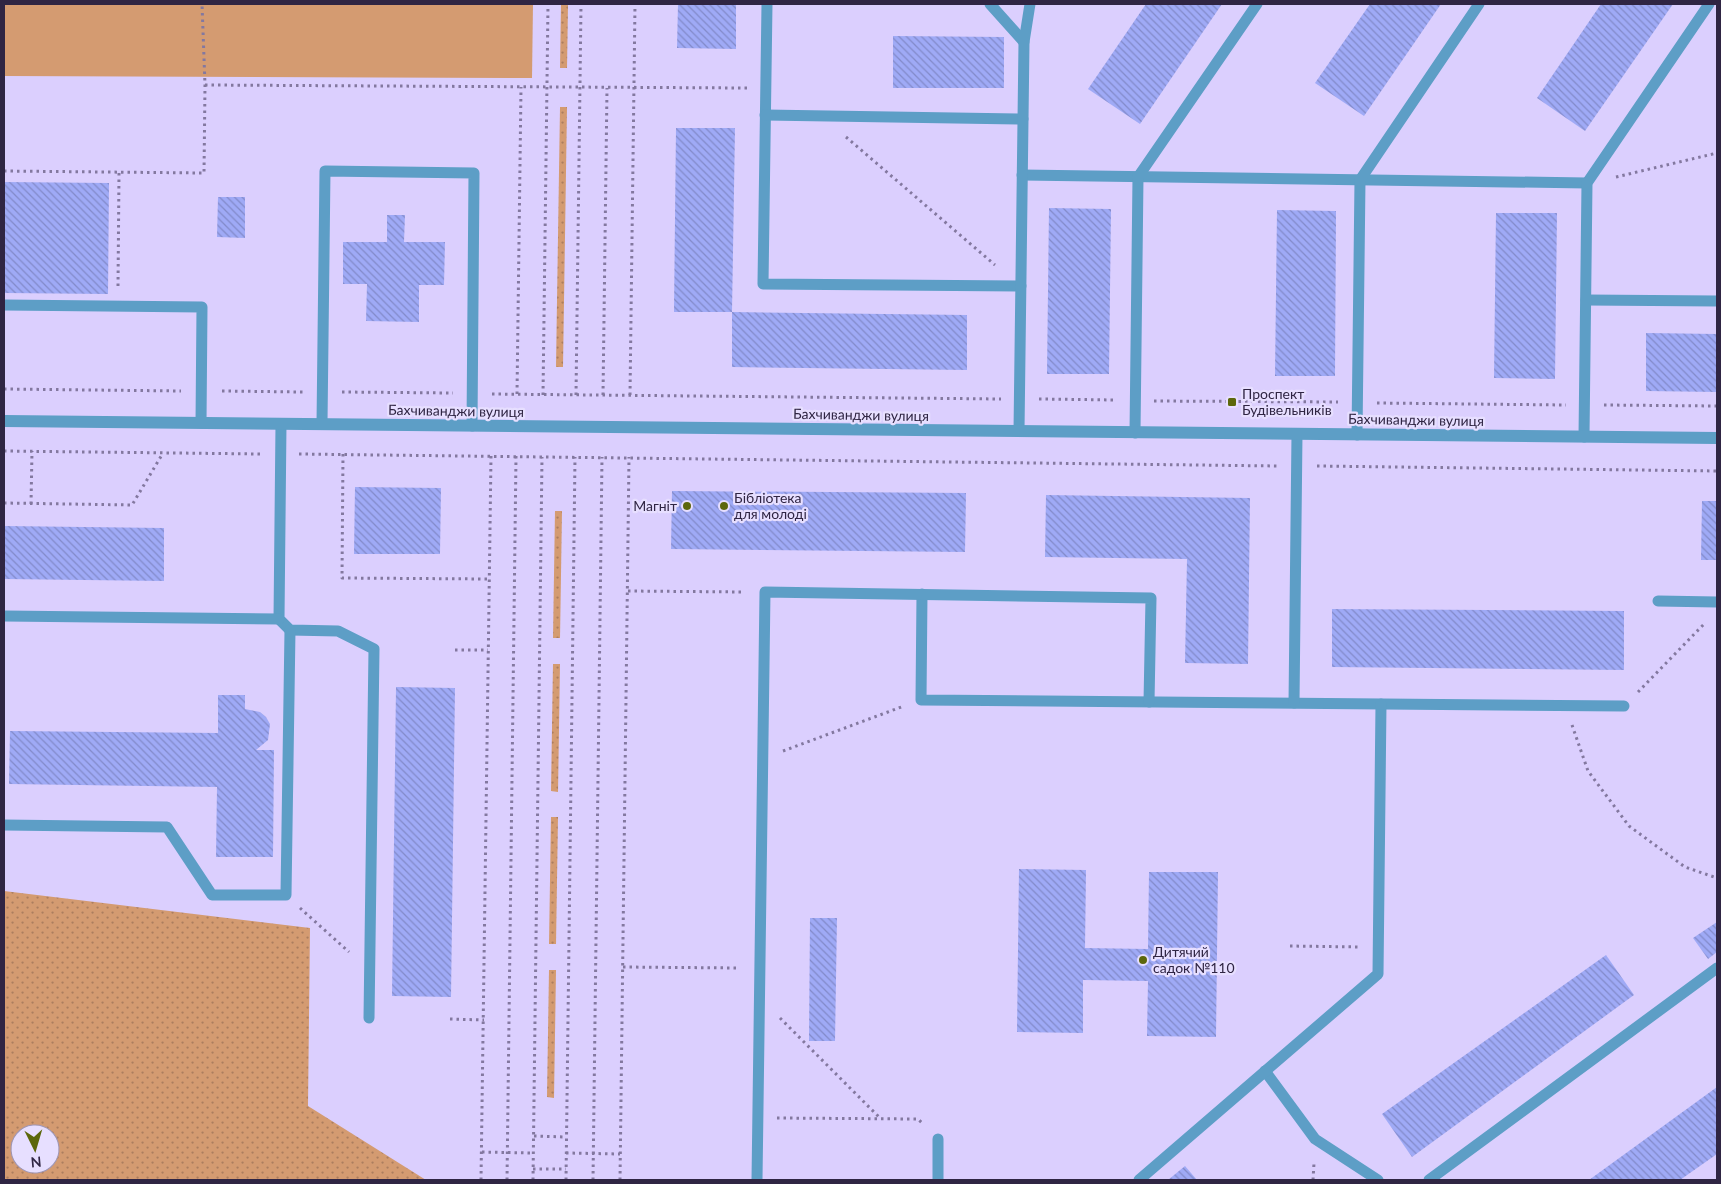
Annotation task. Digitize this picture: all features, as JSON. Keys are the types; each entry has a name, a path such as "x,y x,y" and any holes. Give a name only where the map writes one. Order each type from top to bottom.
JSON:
{"street":[{"name":"Бахчиванджи вулиця","path":"4,421 1717,438"}],"lane":[{"path":"766,4 763,284 1021,286"},
{"path":"990,4 1024,42"},
{"path":"1019,431 1024,42 1030,4"},
{"path":"1135,432 1138,176 1257,4"},
{"path":"1357,435 1360,180 1479,4"},
{"path":"1584,437 1587,183 1709,4"},
{"path":"765,115 1023,118"},
{"path":"322,424 325,171 474,173 472,426"},
{"path":"1022,175 1587,183"},
{"path":"1586,300 1717,300"},
{"path":"4,305 202,307 201,423"},
{"path":"279,619 281,424"},
{"path":"1294,703 1297,434"},
{"path":"757,1180 765,592 1152,598 1149,702"},
{"path":"922,594 921,700 1624,706"},
{"path":"1658,601 1717,602"},
{"path":"4,616 279,619 290,630 338,631 374,649 369,1018"},
{"path":"4,825 167,827 212,895 286,896 290,630"},
{"path":"1139,1180 1378,974 1381,704"},
{"path":"1429,1180 1717,968"},
{"path":"1265,1071 1315,1139 1378,1180"},
{"path":"938,1139 938,1180"}],"path":[{"path":"4,172 204,173 205,85 202,4"},
{"path":"543,395 548,4"},
{"path":"576,395 581,4"},
{"path":"630,395 635,4"},
{"path":"205,85 766,88"},
{"path":"517,394 521,87"},
{"path":"603,395 607,88"},
{"path":"820,115 1021,286"},
{"path":"1587,183 1717,153"},
{"path":"118,306 119,173"},
{"path":"4,389 1717,406"},
{"path":"4,451 1717,471"},
{"path":"31,504 32,451"},
{"path":"4,503 132,505 163,453"},
{"path":"343,454 342,578 489,579"},
{"path":"481,1180 490,456"},
{"path":"507,1180 516,456"},
{"path":"533,1180 542,457"},
{"path":"566,1180 575,457"},
{"path":"593,1180 602,457"},
{"path":"620,1180 629,457"},
{"path":"628,591 765,592"},
{"path":"1624,706 1711,617"},
{"path":"455,650 488,650"},
{"path":"763,759 921,700"},
{"path":"1565,706 1588,770 1629,826 1684,867 1717,878"},
{"path":"286,896 370,971"},
{"path":"1290,946 1378,947"},
{"path":"623,967 760,968"},
{"path":"760,998 880,1119"},
{"path":"450,1019 484,1020"},
{"path":"758,1118 918,1119"},
{"path":"534,1136 566,1137"},
{"path":"482,1152 534,1153"},
{"path":"566,1153 620,1154"},
{"path":"533,1169 566,1169"}],"shaded area":[{"path":"4,4 533,4 532,78 4,76"},
{"path":"561,4 568,4 567,68 560,68"},
{"path":"560,107 567,107 563,367 556,367"},
{"path":"555,511 562,511 560,638 553,638"},
{"path":"553,664 560,664 558,792 551,791"},
{"path":"551,817 558,817 556,944 549,944"},
{"path":"4,891 310,928 308,1106 426,1180 4,1180"},
{"path":"549,970 556,970 554,1098 547,1097"}],"building":[{"path":"678,4 736,4 736,49 677,48"},
{"path":"1146,4 1222,4 1140,124 1088,89"},
{"path":"1370,4 1441,4 1364,116 1315,83"},
{"path":"1601,4 1673,4 1585,131 1537,98"},
{"path":"893,36 1004,37 1004,88 893,88"},
{"path":"676,128 735,128 732,312 674,312"},
{"path":"4,182 109,183 108,294 4,293"},
{"path":"218,197 245,197 245,238 217,237"},
{"path":"1049,208 1111,209 1109,374 1047,374"},
{"path":"1277,210 1336,211 1335,376 1275,376"},
{"path":"1496,213 1557,213 1555,379 1494,378"},
{"path":"387,215 405,215 404,242 445,242 444,285 419,285 419,322 366,321 367,284 343,284 343,242 387,242"},
{"path":"732,312 967,315 967,370 732,367"},
{"path":"1646,333 1717,334 1717,392 1646,391"},
{"path":"355,487 441,488 440,554 354,554"},
{"path":"672,491 966,493 965,552 671,549"},
{"path":"1046,495 1250,498 1248,664 1185,663 1187,559 1045,557"},
{"path":"1702,501 1717,501 1717,560 1701,560"},
{"path":"4,526 164,528 164,581 4,579"},
{"path":"1332,609 1624,611 1624,670 1332,667"},
{"path":"396,687 455,688 451,997 392,996"},
{"path":"218,695 245,695 245,709 260,712 270,724 268,740 256,750 274,750 273,857 216,857 217,787 9,784 10,731 218,733"},
{"path":"1019,869 1086,870 1085,948 1148,949 1149,872 1218,872 1216,1037 1147,1036 1148,981 1083,980 1083,1033 1017,1032"},
{"path":"810,918 837,918 835,1041 809,1041"},
{"path":"1717,922 1717,952 1708,959 1693,938"},
{"path":"1606,955 1634,995 1412,1157 1382,1114"},
{"path":"1717,1087 1717,1154 1680,1180 1589,1180"},
{"path":"1185,1166 1197,1180 1168,1180"}],"place":[{"name":"Проспект Будівельників","path":"1232,402"},
{"name":"Магніт","path":"687,506"},
{"name":"Бібліотека для молоді","path":"724,506"},
{"name":"Дитячий садок №110","path":"1143,960"}]}
